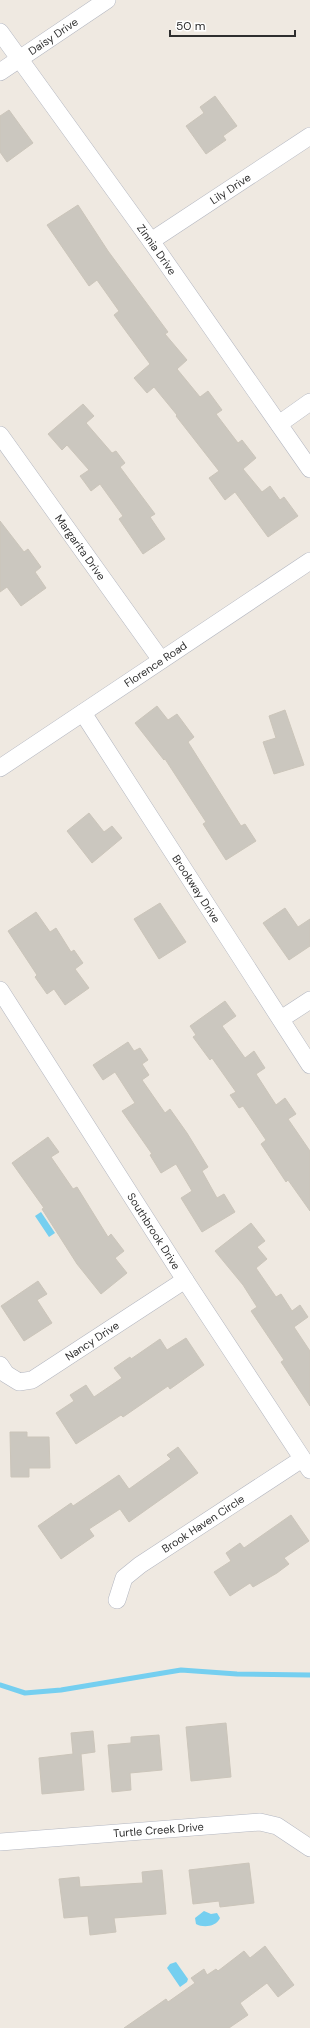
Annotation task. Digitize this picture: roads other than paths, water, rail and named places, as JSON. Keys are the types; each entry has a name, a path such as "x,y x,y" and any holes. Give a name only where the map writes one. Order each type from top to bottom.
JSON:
{"street":[{"name":"Daisy Drive","path":"0,72 107,0"},
{"name":"Zinnia Drive","path":"0,32 151,241 310,469"},
{"name":"Lily Drive","path":"151,241 310,136"},
{"path":"278,424 310,402"},
{"name":"Margarita Drive","path":"0,435 161,660"},
{"name":"Florence Road","path":"0,768 310,561"},
{"name":"Brookway Drive","path":"83,713 310,1065"},
{"name":"Southbrook Drive","path":"0,990 185,1280 306,1464"},
{"path":"281,1019 310,1000"},
{"name":"Nancy Drive","path":"0,1365 6,1374 19,1382 32,1380 185,1280"},
{"name":"Brook Haven Circle","path":"117,1600 124,1578 140,1565 306,1464"},
{"name":"Turtle Creek Drive","path":"0,1842 260,1822 277,1826 310,1848"}],"water":[{"path":"41,1212 55,1233 49,1237 35,1216"},
{"path":"204,1911 211,1914 217,1913 220,1918 216,1923 209,1926 196,1924 195,1918"},
{"path":"176,1962 188,1979 187,1982 180,1987 167,1968 170,1964"}],"waterway":[{"path":"0,1685 25,1693 61,1690 181,1670 237,1674 310,1675"}]}
